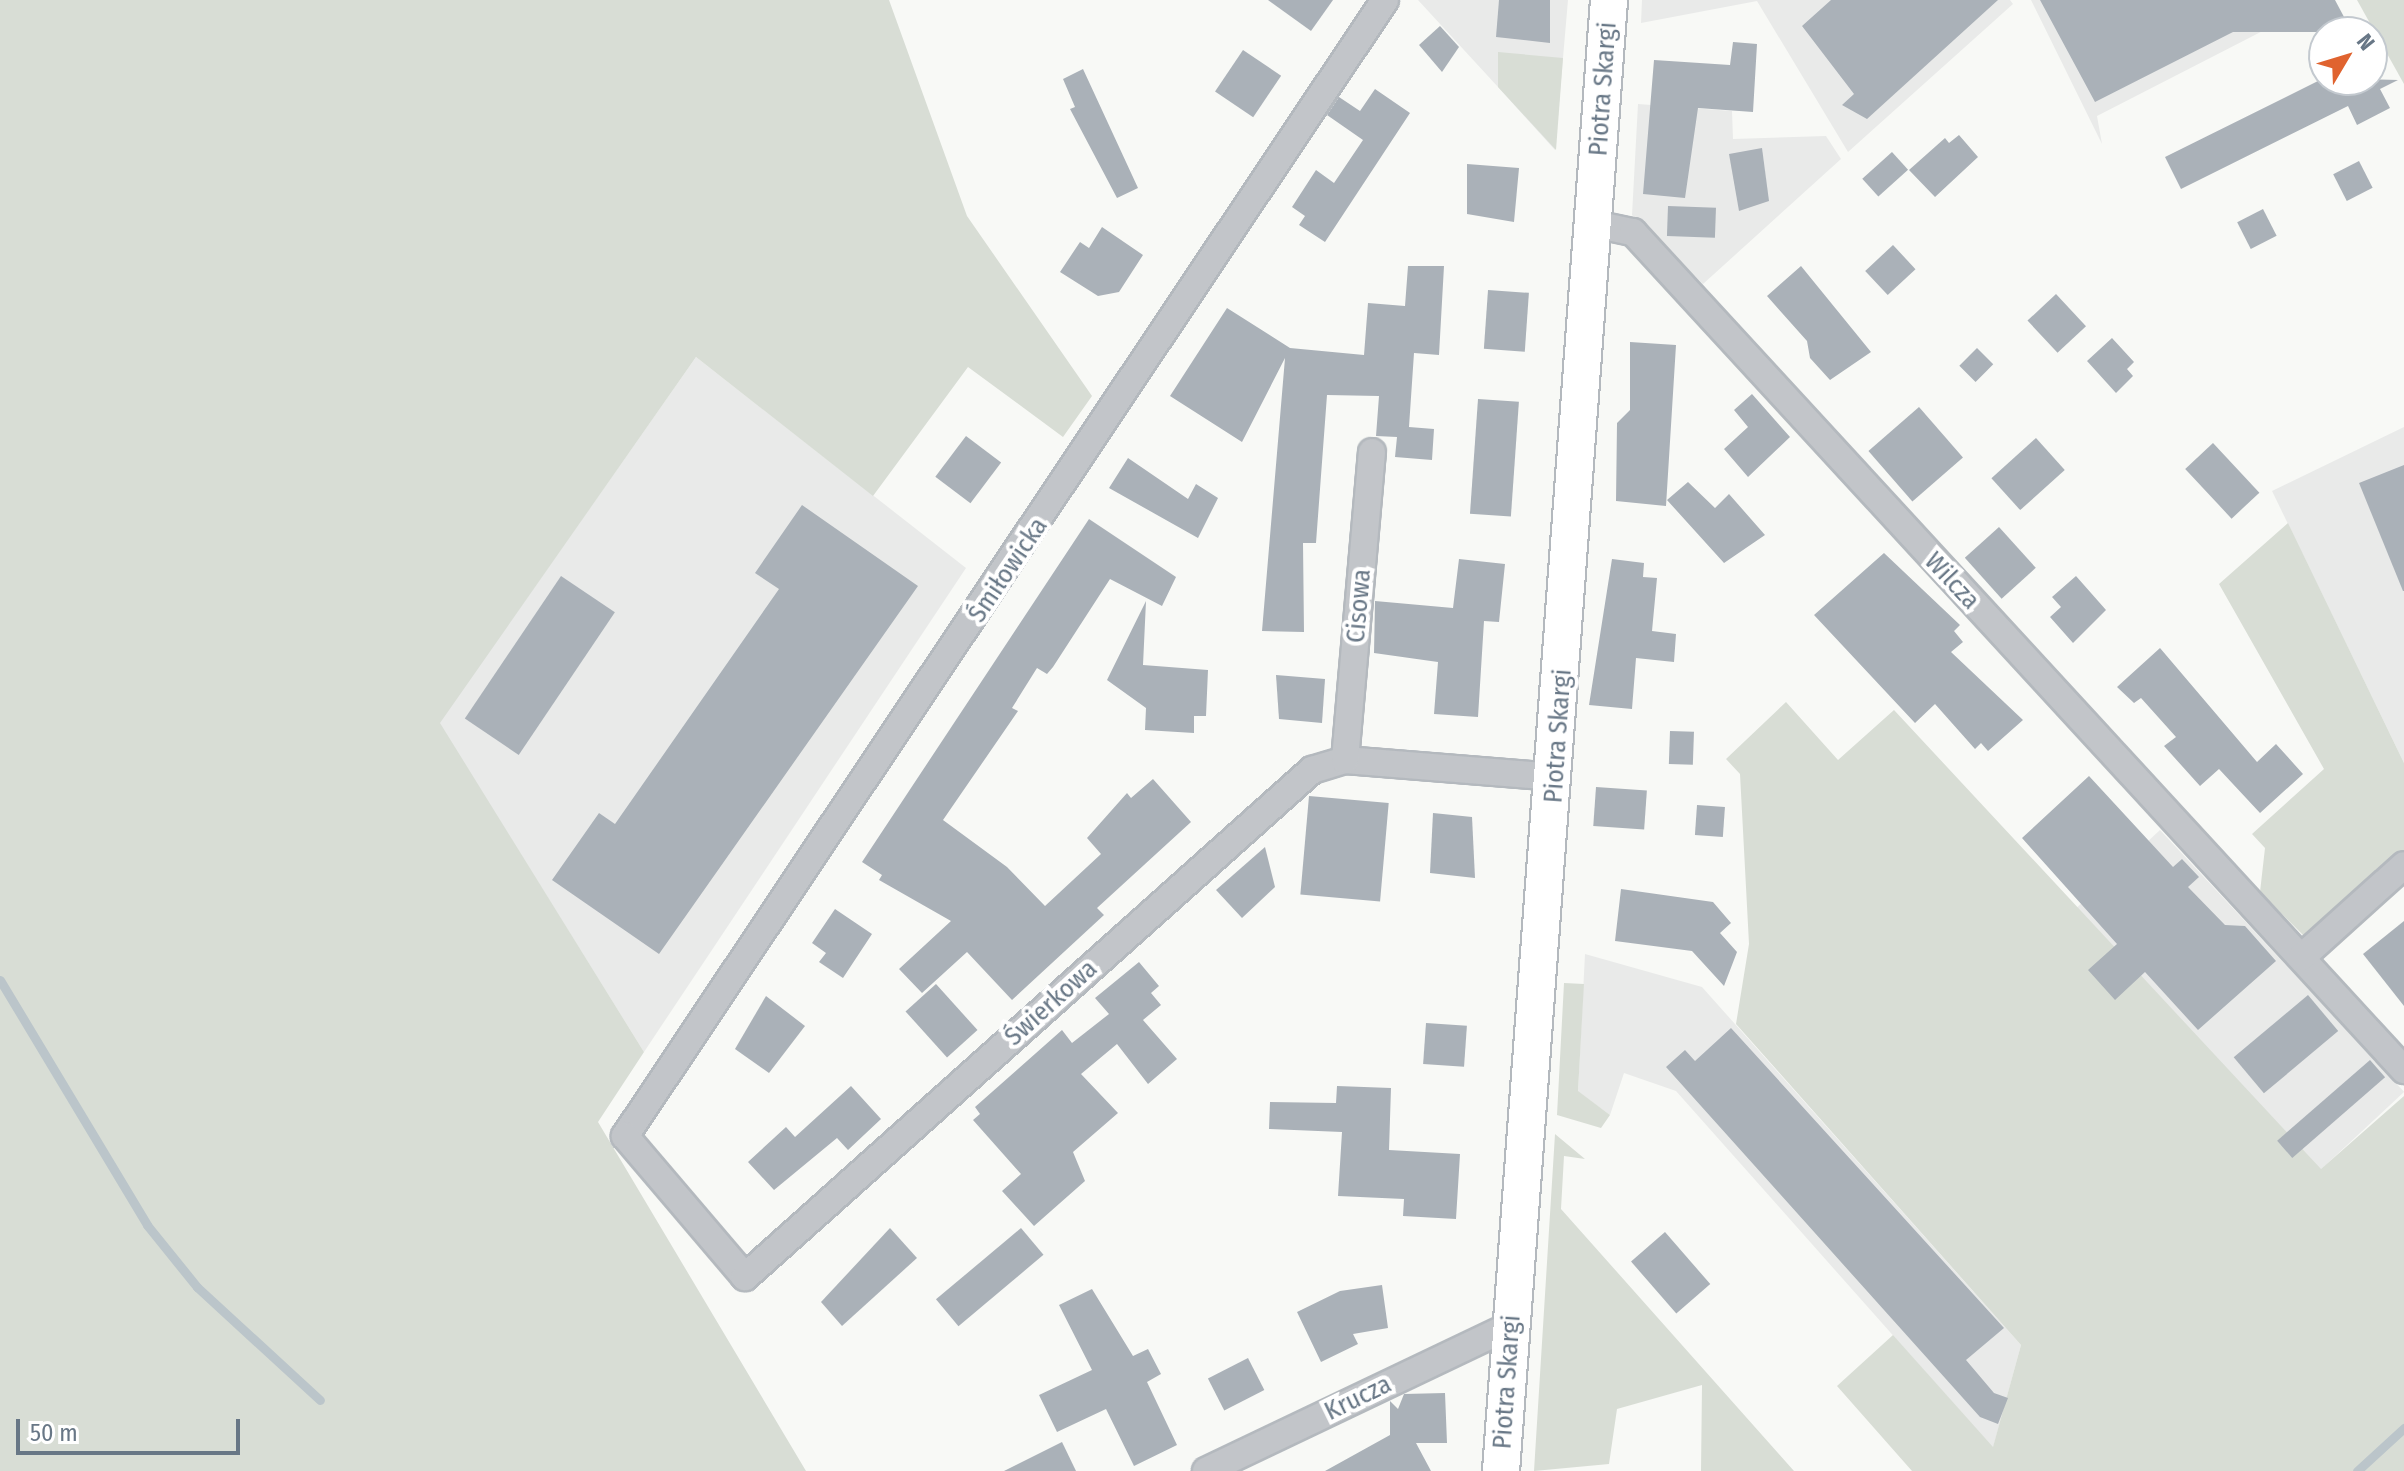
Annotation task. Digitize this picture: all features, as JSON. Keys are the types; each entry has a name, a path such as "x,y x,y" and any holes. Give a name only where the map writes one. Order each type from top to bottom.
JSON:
{"street":[{"name":"Śmiłowicka","path":"625,1136 1385,0"},
{"name":"Piotra Skargi","path":"1501,1471 1555,777 1609,0"},
{"name":"Wilcza","path":"1594,224 1633,232 2404,1070"},
{"name":"Cisowa","path":"1345,760 1372,452"},
{"name":"Świerkowa","path":"625,1136 745,1277 1312,770 1345,760 1555,777"},
{"path":"2302,957 2404,865"},
{"name":"Krucza","path":"1206,1471 1510,1326"}],"shaded area":[{"path":"0,0 889,0 967,216 1092,396 1063,437 968,367 873,496 696,357 440,723 644,1052 598,1122 806,1471 0,1471"},
{"path":"1418,0 1568,0 1555,150 1498,87"},
{"path":"1642,0 2010,0 2013,4 1848,152 1757,1 1641,23"},
{"path":"2031,0 2323,0 2097,116 2102,144"},
{"path":"2357,0 2404,0 2404,84 2388,55 2388,16 2366,16"},
{"path":"1498,52 1563,58 1556,150 1498,87"},
{"path":"1638,104 1732,111 1733,139 1826,136 1841,159 1703,284 1632,215"},
{"path":"696,357 966,568 644,1052 439,723"},
{"path":"2404,427 2404,763 2272,491"},
{"path":"2288,523 2404,763 2404,853 2304,936 2260,892 2265,848 2252,834 2324,769 2219,584"},
{"path":"1786,702 1838,760 1894,710 2321,1169 2404,1096 2404,1471 1912,1471 1837,1386 1893,1335 1993,1447 2021,1345 1736,1024 1749,944 1740,774 1726,759"},
{"path":"2160,830 2404,1092 2320,1170 2076,908"},
{"path":"1585,954 1702,987 2021,1345 1993,1448 1676,1091 1624,1073 1610,1115 1578,1092"},
{"path":"1564,983 1584,984 1578,1091 1610,1115 1601,1128 1557,1115"},
{"path":"1555,1134 1585,1159 1564,1156 1561,1209 1794,1471 1701,1471 1702,1385 1617,1409 1609,1464 1534,1471"}],"building":[{"path":"1268,0 1333,0 1311,31"},
{"path":"1499,0 1550,0 1550,43 1496,37"},
{"path":"1831,0 1998,0 1867,119 1842,105 1854,94 1802,26"},
{"path":"2040,0 2335,0 2344,16 2308,16 2308,32 2233,32 2095,102"},
{"path":"1440,26 1459,47 1442,72 1419,45"},
{"path":"1733,42 1757,44 1753,112 1698,108 1685,198 1643,194 1654,60 1730,65"},
{"path":"1243,50 1281,76 1253,117 1215,91"},
{"path":"1083,69 1138,188 1117,198 1070,109 1075,107 1063,79"},
{"path":"2308,86 2308,96 2384,96 2390,108 2357,125 2348,106 2181,189 2165,157"},
{"path":"1375,89 1410,113 1325,242 1299,225 1305,216 1292,207 1316,170 1334,183 1363,140 1327,115 1339,97 1360,111"},
{"path":"1959,135 1978,157 1935,197 1909,170 1945,138 1949,143"},
{"path":"1762,148 1769,201 1739,211 1729,154"},
{"path":"1892,152 1908,170 1878,197 1862,179"},
{"path":"2359,161 2373,188 2347,201 2333,174"},
{"path":"1467,164 1519,168 1514,222 1467,214"},
{"path":"1668,206 1716,208 1715,238 1667,236"},
{"path":"2263,209 2277,236 2251,249 2237,222"},
{"path":"1102,227 1143,255 1119,292 1098,296 1060,272 1080,242 1089,248"},
{"path":"1893,245 1916,269 1888,295 1865,271"},
{"path":"1408,266 1444,266 1439,355 1414,353 1409,427 1434,429 1432,460 1395,457 1397,437 1376,436 1379,396 1327,395 1316,543 1303,543 1304,632 1262,631 1285,358 1242,442 1170,396 1227,308 1290,348 1364,355 1368,303 1405,306"},
{"path":"1801,266 1871,352 1830,380 1810,358 1807,341 1767,296"},
{"path":"1488,290 1529,293 1525,352 1484,349"},
{"path":"2056,294 2086,326 2057,353 2027,321"},
{"path":"2112,338 2134,362 2127,369 2133,376 2116,393 2087,361"},
{"path":"1630,342 1676,345 1666,506 1616,501 1617,423 1630,410"},
{"path":"1977,348 1993,364 1976,382 1959,366"},
{"path":"1752,394 1790,437 1748,477 1724,449 1748,427 1734,410"},
{"path":"1478,399 1519,402 1511,517 1470,514"},
{"path":"1919,407 1963,458 1912,502 1868,451"},
{"path":"966,436 1001,462 970,503 935,477"},
{"path":"2036,438 2065,470 2020,510 1991,478"},
{"path":"2213,443 2259,493 2232,519 2185,469"},
{"path":"1128,458 1188,499 1196,484 1218,498 1198,538 1109,488"},
{"path":"2404,465 2404,591 2403,591 2359,483"},
{"path":"1688,482 1715,508 1729,494 1765,535 1724,563 1667,500"},
{"path":"802,505 918,586 659,954 552,880 599,813 615,824 779,589 755,573"},
{"path":"1089,519 1176,577 1162,606 1110,579 1053,667 1047,674 1037,668 1012,708 1018,711 943,820 1007,867 1045,906 1101,854 1087,838 1127,793 1131,798 1153,779 1191,822 1097,908 1104,915 1012,1000 967,952 922,993 899,969 951,921 879,880 882,875 862,862"},
{"path":"1999,527 2036,568 2002,599 1965,558"},
{"path":"1884,553 1960,625 1954,631 1963,642 1951,652 2023,720 1988,751 1981,743 1975,749 1935,704 1915,723 1814,615"},
{"path":"1459,559 1505,564 1499,622 1484,621 1478,717 1434,714 1438,662 1374,653 1375,601 1453,608"},
{"path":"1612,559 1644,563 1643,577 1657,578 1652,631 1676,634 1674,662 1636,658 1632,709 1589,705"},
{"path":"561,576 615,612 519,755 465,719"},
{"path":"2076,576 2106,610 2073,643 2050,617 2061,607 2052,597"},
{"path":"1146,601 1143,665 1208,670 1206,716 1194,716 1194,733 1145,730 1146,708 1107,680"},
{"path":"2160,648 2257,762 2276,744 2303,774 2260,813 2219,769 2200,786 2164,746 2176,737 2141,698 2134,703 2117,687"},
{"path":"1276,675 1325,679 1322,723 1279,719"},
{"path":"1670,731 1694,732 1693,765 1669,764"},
{"path":"2089,776 2173,867 2182,859 2199,877 2188,887 2225,925 2245,926 2276,961 2198,1030 2145,972 2115,1000 2088,970 2117,944 2022,838"},
{"path":"1596,787 1647,791 1644,829 1593,826"},
{"path":"1309,796 1389,803 1380,902 1300,895"},
{"path":"1697,805 1725,807 1723,837 1695,835"},
{"path":"1433,813 1472,817 1475,878 1430,873"},
{"path":"1265,847 1275,887 1242,918 1216,890"},
{"path":"1621,889 1713,902 1731,923 1720,933 1737,952 1724,986 1692,951 1615,941"},
{"path":"835,909 872,934 843,978 819,962 826,953 812,943"},
{"path":"2404,921 2404,1006 2363,954"},
{"path":"1139,962 1159,986 1151,993 1161,1005 1143,1020 1177,1059 1148,1084 1117,1044 1081,1074 1118,1113 1073,1152 1085,1181 1034,1226 1002,1191 1021,1174 973,1120 980,1114 975,1107 1062,1030 1072,1043 1109,1014 1095,998"},
{"path":"936,984 977,1030 947,1058 906,1011"},
{"path":"2308,995 2338,1031 2264,1093 2234,1057"},
{"path":"766,996 805,1026 769,1073 735,1049"},
{"path":"1426,1023 1467,1026 1464,1067 1423,1064"},
{"path":"1731,1028 2004,1328 1966,1360 1994,1393 2008,1398 1998,1424 1980,1417 1666,1067 1685,1050 1695,1061"},
{"path":"2370,1060 2385,1077 2292,1158 2277,1141"},
{"path":"851,1086 881,1119 848,1150 837,1138 774,1190 748,1162 786,1127 795,1137"},
{"path":"1337,1086 1391,1088 1389,1150 1460,1154 1456,1219 1403,1216 1404,1199 1338,1196 1342,1132 1269,1129 1270,1102 1336,1103"},
{"path":"890,1228 917,1258 842,1326 821,1302"},
{"path":"1021,1228 1043,1255 958,1326 936,1299"},
{"path":"1665,1232 1710,1284 1676,1314 1631,1262"},
{"path":"1382,1285 1388,1328 1353,1334 1358,1344 1321,1362 1297,1312 1340,1291"},
{"path":"1092,1289 1133,1356 1148,1349 1161,1374 1147,1382 1177,1445 1134,1466 1106,1409 1057,1432 1039,1395 1092,1370 1059,1305"},
{"path":"1248,1358 1264,1390 1224,1411 1208,1378"},
{"path":"1445,1393 1447,1443 1416,1443 1431,1471 1325,1471 1390,1435 1390,1401 1398,1409 1404,1394"},
{"path":"1062,1442 1076,1471 1004,1471"}],"waterway":[{"path":"0,980 147,1225 197,1287 320,1400"},
{"path":"2357,1471 2404,1428"}]}
